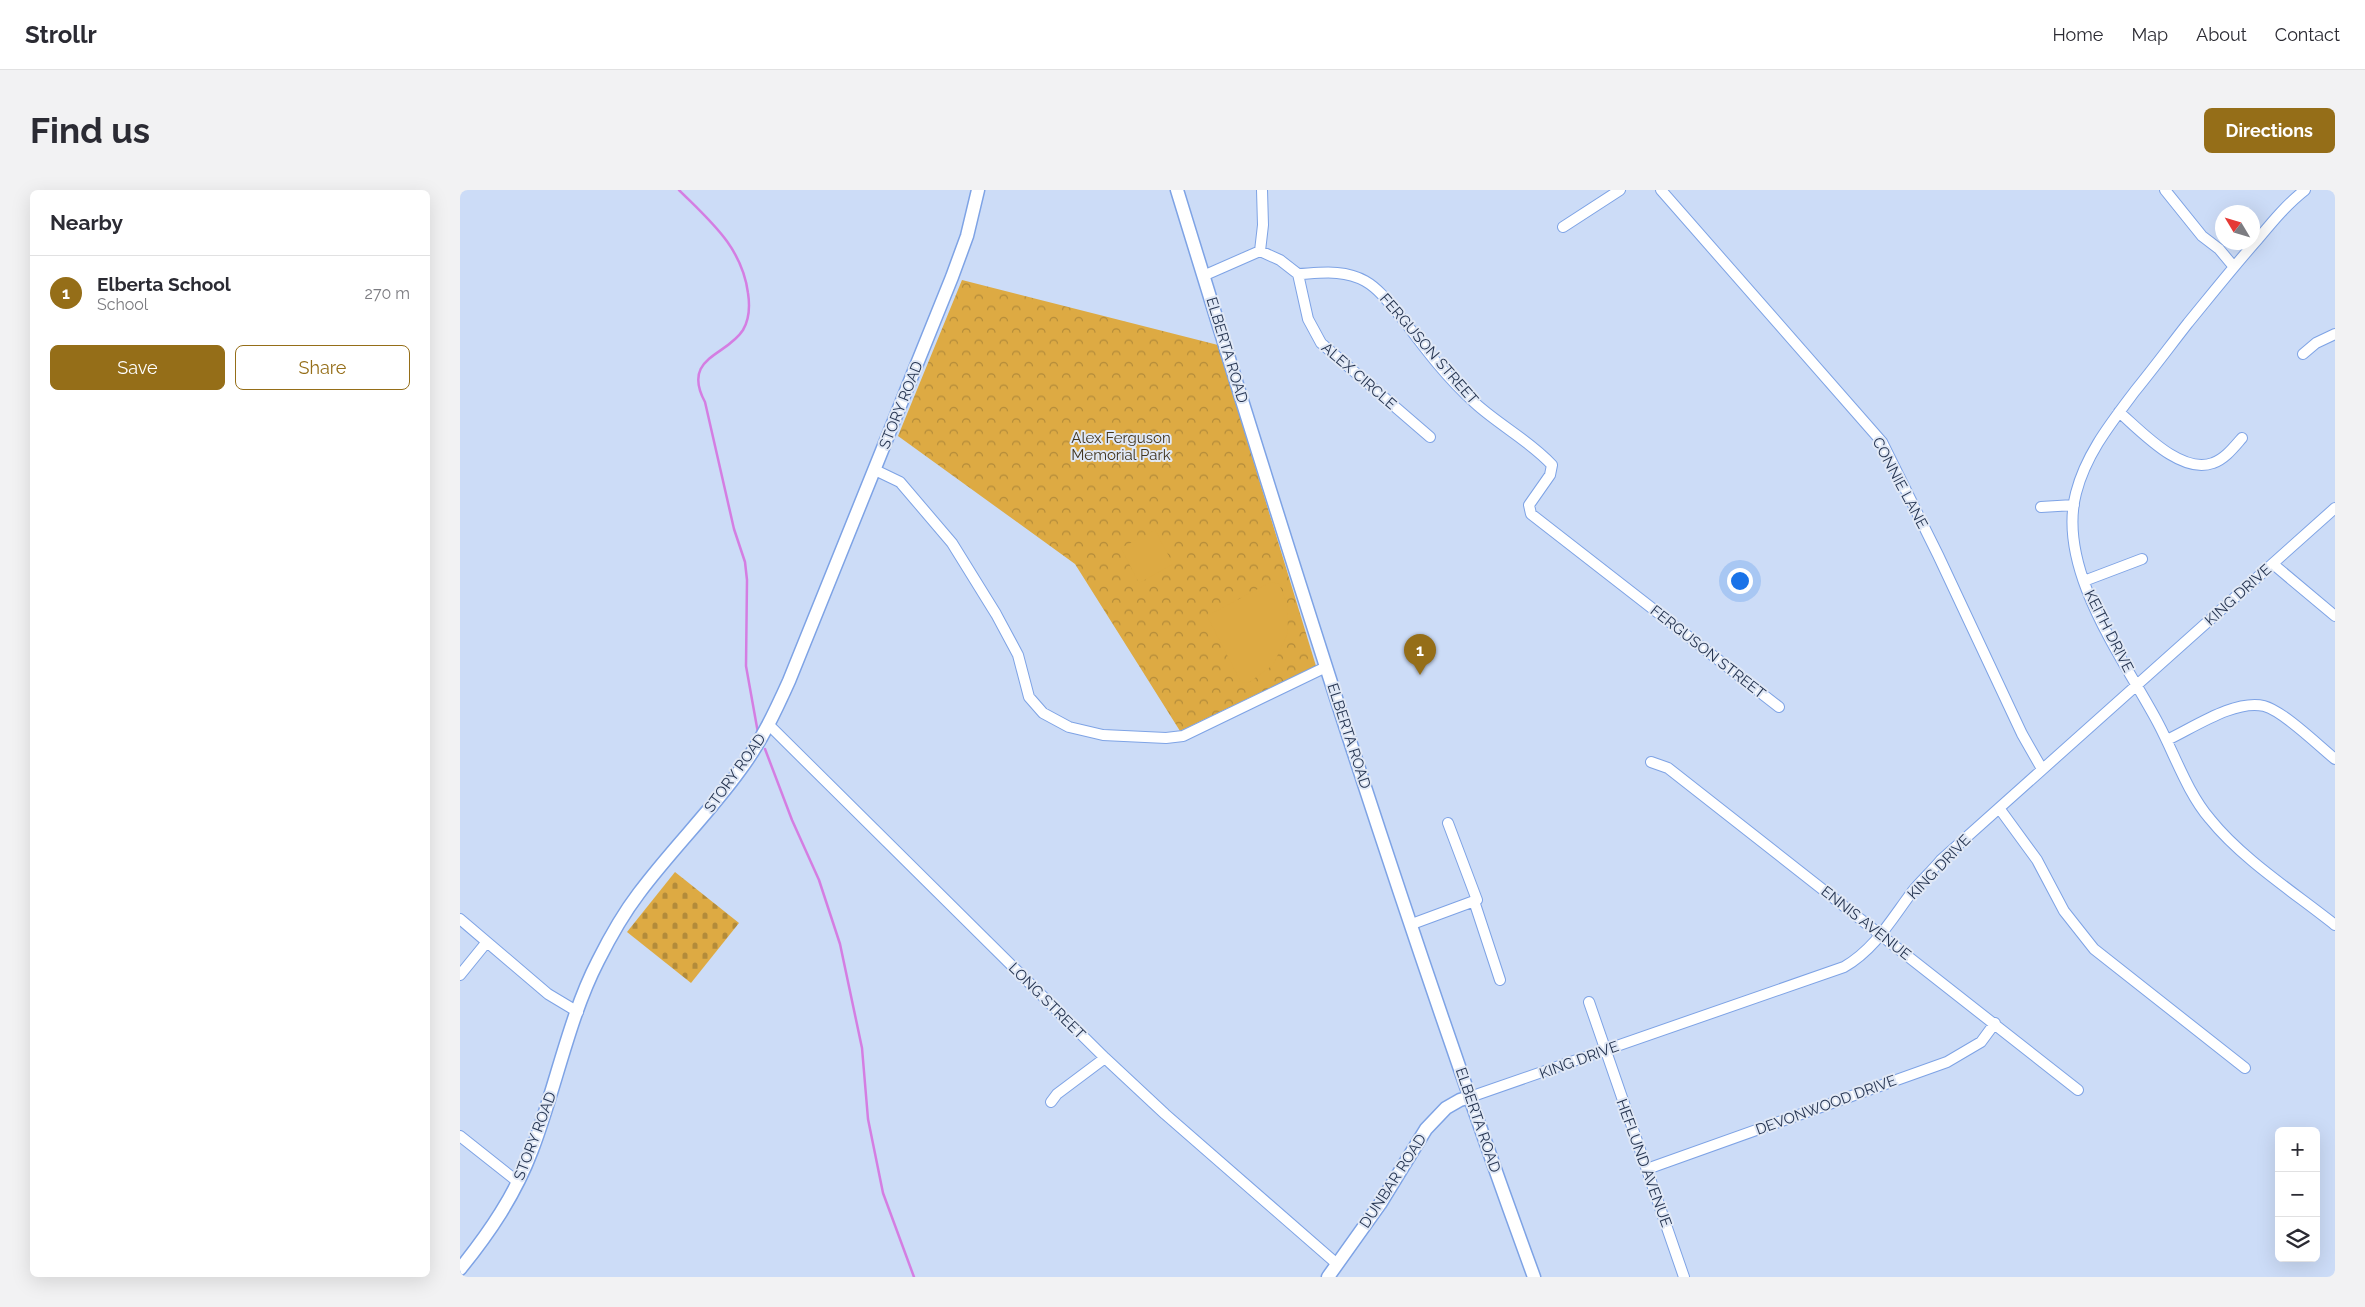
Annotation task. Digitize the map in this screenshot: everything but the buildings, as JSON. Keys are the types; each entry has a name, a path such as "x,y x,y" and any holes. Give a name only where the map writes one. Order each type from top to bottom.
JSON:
{"street":[{"name":"STORY ROAD","path":"460,1270 503,1212 518,1182 544,1117 578,1012 597,963 625,913 655,873 727,788 769,725 952,278 967,236 978,190"},
{"name":"ELBERTA ROAD","path":"1177,190 1326,667 1470,1098 1534,1277"},
{"path":"1260,251 1263,225 1262,190"},
{"path":"1563,227 1620,190"},
{"name":"CONNIE LANE","path":"1661,190 1882,442 1938,555 2022,734 2042,769"},
{"path":"2166,190 2202,236 2219,248 2234,267"},
{"name":"KEITH DRIVE","path":"2306,190 2289,202 2234,267 2119,412 2092,452 2082,471 2074,505 2075,544 2090,599 2118,654 2138,684 2187,783 2208,818 2231,842 2335,925"},
{"path":"1203,276 1260,251 1280,260 1298,274"},
{"name":"FERGUSON STREET","path":"1298,274 1337,272 1350,275 1366,281 1380,293 1448,376 1474,403 1529,444 1552,465 1550,475 1529,505 1531,514 1778,707"},
{"name":"ALEX CIRCLE","path":"1298,274 1308,319 1321,343 1430,437"},
{"path":"2303,354 2316,343 2335,334"},
{"path":"2119,412 2170,456 2184,461 2213,464 2226,455 2242,438"},
{"path":"875,470 900,482 952,543 996,614 1018,655 1029,696 1043,713 1069,727 1103,735 1166,738 1183,736 1326,667"},
{"path":"2041,507 2074,505"},
{"name":"KING DRIVE","path":"1470,1098 1844,968 1869,950 1913,891 1941,860 2335,508"},
{"path":"2084,581 2142,559"},
{"path":"2273,564 2335,616"},
{"path":"2167,740 2236,707 2250,705 2265,706 2282,716 2335,758"},
{"name":"LONG STREET","path":"769,725 1105,1058 1179,1127 1337,1264"},
{"name":"ENNIS AVENUE","path":"1650,762 1668,768 2078,1090"},
{"path":"1999,808 2037,860 2064,911 2094,949 2245,1068"},
{"path":"1412,924 1477,900 1448,823"},
{"path":"1474,901 1500,980"},
{"path":"460,919 548,994 578,1012"},
{"path":"460,975 486,943"},
{"name":"HEFLUND AVENUE","path":"1589,1002 1684,1277"},
{"name":"DEVONWOOD DRIVE","path":"1647,1169 1947,1062 1981,1042 1995,1024"},
{"path":"1051,1102 1057,1094 1105,1058"},
{"name":"DUNBAR ROAD","path":"1328,1277 1380,1204 1426,1128 1446,1108 1460,1100 1470,1098"},
{"path":"460,1136 518,1182"}],"green space":[{"name":"Alex Ferguson Memorial Park","path":"962,280 1218,345 1316,666 1180,731 1075,564 898,436"},
{"path":"1155,530 1173,564 1139,583 1121,548"},
{"path":"1271,582 1279,584 1287,603 1288,633 1273,665 1248,683 1241,682 1207,616"},
{"path":"675,872 739,923 691,983 627,932"}],"waterway":[{"path":"679,190 713,224 732,248 745,277 748,293 749,312 743,330 736,339 702,366 699,375 699,387 705,402 734,529 745,562 747,580 746,666 758,733"},
{"path":"765,749 792,820 819,880 840,944 862,1048 868,1119 883,1193 914,1277"}],"place":[{"name":"Elberta School","path":"1420,675"}]}
